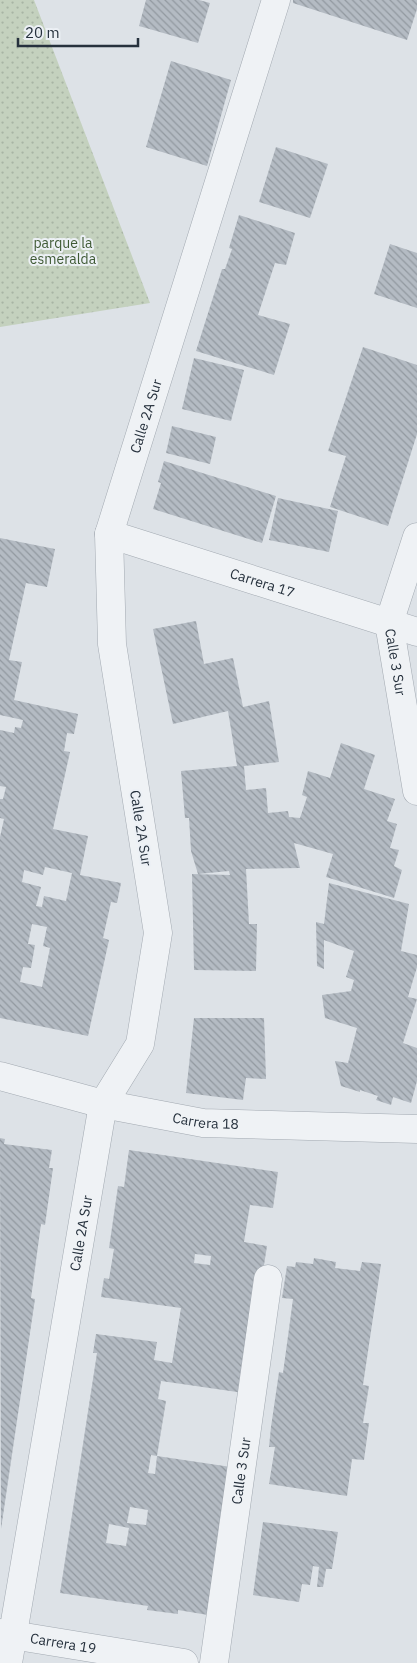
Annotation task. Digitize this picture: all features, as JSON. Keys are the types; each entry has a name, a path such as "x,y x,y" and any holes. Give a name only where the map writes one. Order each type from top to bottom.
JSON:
{"street":[{"name":"Calle 2A Sur","path":"8,1663 6,1634 103,1104 140,1044 158,933 112,644 109,534 276,0"},
{"name":"Carrera 17","path":"109,534 417,632"},
{"name":"Calle 3 Sur","path":"417,537 389,623 417,791"},
{"name":"Carrera 18","path":"0,1076 103,1104 203,1122 417,1129"},
{"name":"Calle 3 Sur","path":"214,1663 268,1279"},
{"name":"Carrera 19","path":"6,1634 184,1663"}],"green space":[{"name":"parque la esmeralda","path":"0,0 34,0 150,303 0,327"}],"building":[{"path":"146,0 199,0 210,3 198,43 139,26"},
{"path":"293,0 417,0 417,9 407,40 293,3"},
{"path":"171,61 231,80 207,166 146,147"},
{"path":"276,147 328,164 310,218 259,202"},
{"path":"239,215 295,233 286,265 275,263 258,315 290,324 274,375 196,351 222,269 225,269 232,249 229,248"},
{"path":"390,244 417,253 417,308 374,294"},
{"path":"363,347 417,365 417,434 388,526 330,507 346,456 328,451"},
{"path":"194,358 244,370 231,421 182,409"},
{"path":"172,426 216,437 210,464 166,453"},
{"path":"164,461 276,496 262,543 153,509 161,483 158,482"},
{"path":"278,498 338,511 329,552 269,540"},
{"path":"0,538 55,549 47,587 26,583 9,660 22,662 14,700 78,714 74,734 67,733 64,751 70,752 53,829 88,836 80,875 121,883 117,903 111,902 103,938 109,940 88,1036 0,1018 0,837 4,819 0,818 0,799 3,799 6,787 0,786 0,730 14,733 15,727 21,728 23,720 0,715","holes":["45,867 72,873 66,901 44,896 42,907 36,906 41,887 22,882 24,870 43,875","32,924 47,927 43,946 50,948 42,987 20,982 23,967 31,968 35,945 28,944"]},
{"path":"196,621 204,664 233,658 243,707 269,701 279,762 244,766 246,790 266,788 268,813 288,811 289,817 300,818 307,797 302,795 308,771 330,778 341,743 375,755 364,789 395,799 387,821 397,824 390,848 399,850 394,866 402,870 394,898 326,877 333,854 294,843 300,868 246,869 249,924 257,924 256,971 194,970 192,874 230,875 229,871 198,874 191,851 189,818 185,818 181,771 237,766 228,711 173,724 153,629"},
{"path":"329,883 409,904 401,951 417,955 417,967 408,997 417,999 403,1043 417,1048 417,1081 411,1103 393,1097 391,1105 376,1100 378,1096 341,1086 335,1061 348,1063 357,1028 325,1018 322,995 351,991 354,980 346,977 354,951 324,940 324,969 317,966 316,922 324,924"},
{"path":"194,1018 264,1018 266,1079 246,1078 243,1100 186,1093"},
{"path":"0,1138 5,1139 4,1144 52,1150 49,1168 53,1168 45,1225 41,1224 31,1298 35,1299 1,1529"},
{"path":"129,1150 278,1172 273,1208 250,1205 244,1242 267,1246 244,1393 161,1381 158,1399 166,1401 157,1456 231,1467 208,1615 178,1610 178,1614 147,1610 148,1606 60,1593 97,1353 93,1353 96,1334 157,1342 154,1360 172,1363 181,1308 101,1297 104,1278 109,1279 114,1249 109,1248 118,1186 124,1187","holes":["195,1254 211,1256 210,1265 194,1263","151,1455 157,1456 155,1474 148,1473","130,1507 148,1510 146,1525 127,1523","109,1524 129,1528 126,1546 106,1543"]},
{"path":"314,1258 336,1262 335,1268 360,1271 362,1262 381,1264 363,1385 369,1386 363,1423 369,1423 364,1460 352,1459 347,1496 269,1484 275,1447 269,1447 271,1427 279,1372 283,1373 293,1299 282,1298 287,1266 295,1267 296,1262 313,1264"},
{"path":"263,1522 338,1532 332,1569 326,1569 323,1587 317,1587 319,1567 313,1566 310,1585 302,1584 299,1602 253,1595"}]}
